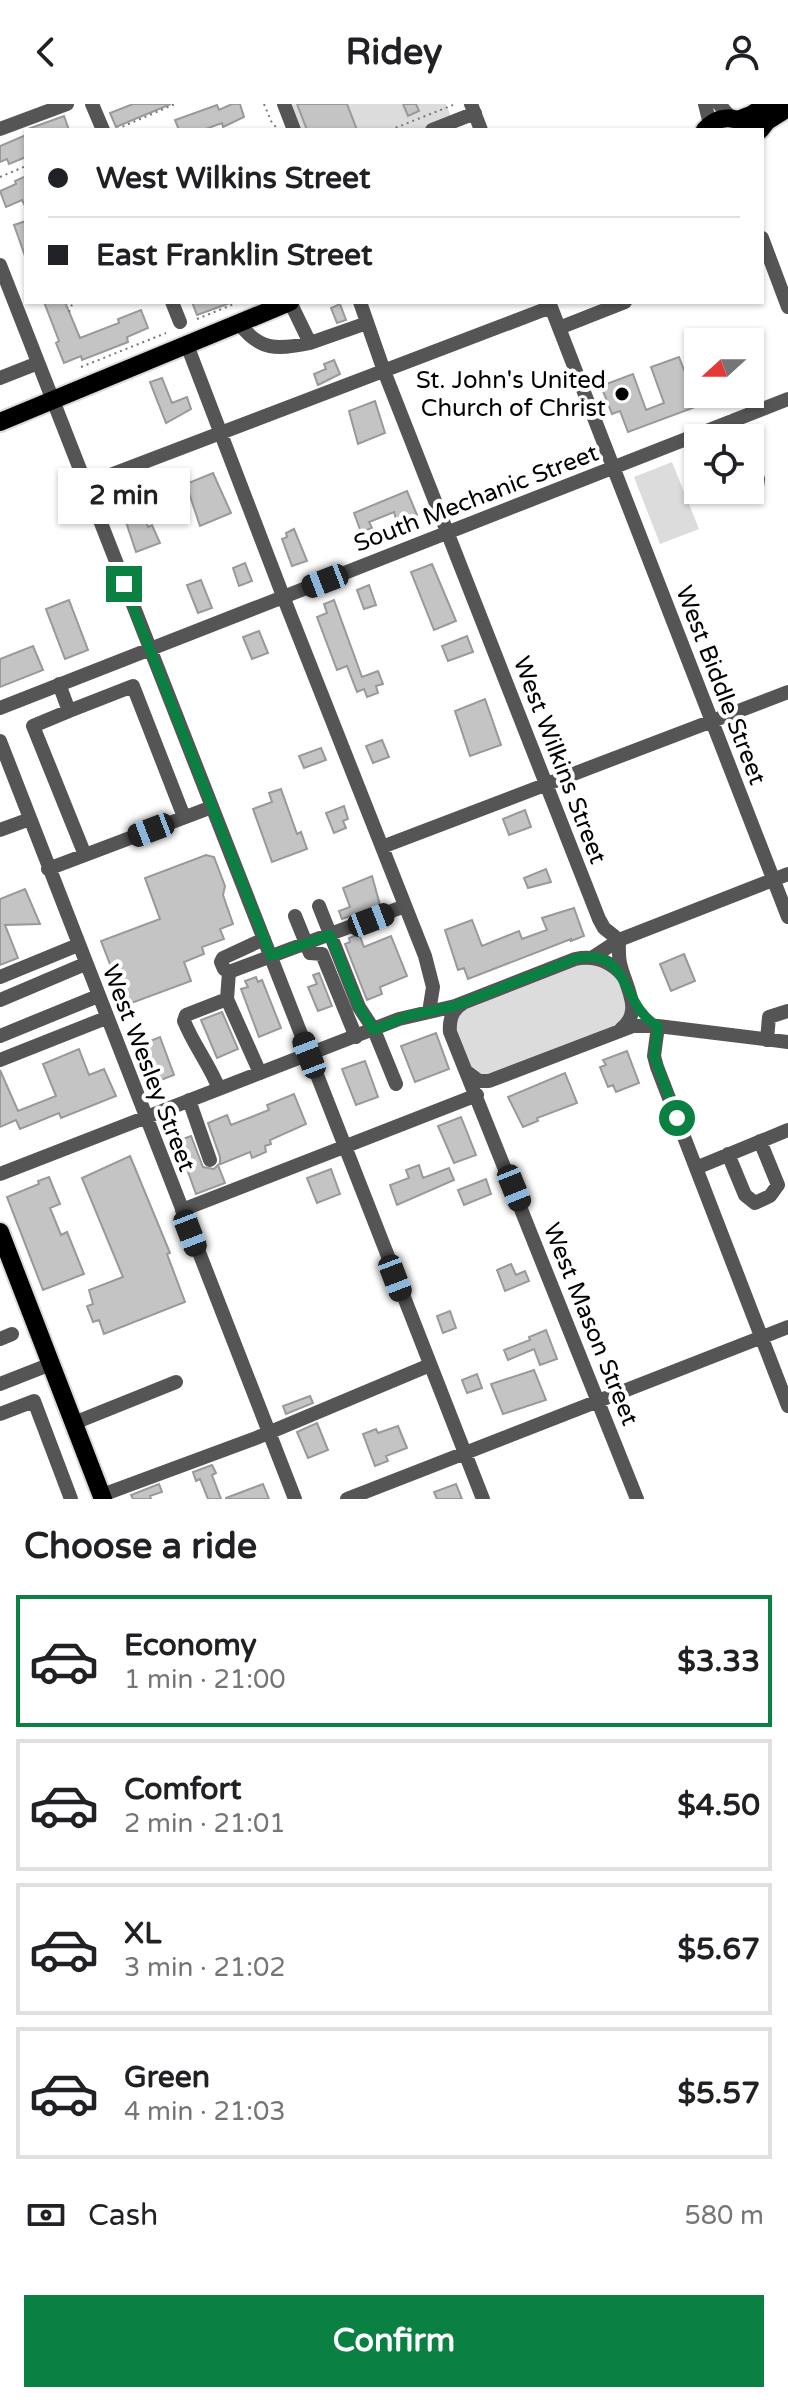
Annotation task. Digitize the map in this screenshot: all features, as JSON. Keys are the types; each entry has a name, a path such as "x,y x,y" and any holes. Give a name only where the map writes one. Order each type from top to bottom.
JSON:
{"main road":[{"path":"708,127 751,115 768,104"},
{"path":"762,128 788,108"},
{"path":"0,422 285,304"},
{"path":"0,1232 102,1497"}],"street":[{"path":"0,129 67,104"},
{"path":"92,104 102,128"},
{"path":"284,104 293,128"},
{"path":"705,104 708,127"},
{"path":"436,128 473,108 480,128"},
{"path":"764,247 788,307"},
{"path":"0,265 4,289 38,363 483,1499"},
{"path":"173,304 180,322"},
{"path":"291,304 310,343"},
{"name":"West Wilkins Street","path":"361,304 384,371 599,919 604,928 619,940"},
{"path":"559,328 620,304"},
{"path":"84,485 550,305"},
{"name":"West Biddle Street","path":"550,305 788,917"},
{"path":"239,323 248,337 258,344 287,347 310,343 367,323"},
{"path":"187,345 431,974 433,994 429,1012"},
{"path":"0,378 38,363"},
{"name":"South Mechanic Street","path":"728,424 788,399"},
{"path":"734,420 736,424"},
{"name":"South Mechanic Street","path":"0,708 613,468 684,444"},
{"path":"59,684 69,711"},
{"path":"85,855 33,726 133,686 184,817"},
{"path":"382,847 788,692"},
{"name":"West Wesley Street","path":"0,741 295,1499"},
{"path":"48,869 212,807"},
{"path":"0,830 30,819"},
{"path":"0,1174 407,1016 464,1003 575,959 593,957 619,940 788,874"},
{"path":"319,906 359,1007 374,1030 396,1084"},
{"path":"229,972 405,906"},
{"path":"295,916 310,953 322,954 356,1037"},
{"path":"229,972 221,962 223,958 264,939"},
{"path":"619,940 619,961 632,998 642,1016 658,1026"},
{"path":"0,977 78,945"},
{"path":"593,957 609,963 624,977"},
{"path":"0,1000 85,964"},
{"path":"229,972 227,999 260,1073"},
{"path":"0,1036 98,996"},
{"path":"619,1030 630,1020 632,998"},
{"path":"219,1089 210,1066 201,1056 184,1021 186,1015 196,1009 227,999"},
{"path":"450,1032 452,1016 457,1007 464,1003"},
{"path":"767,1040 769,1017 788,1011"},
{"name":"West Mason Street","path":"429,1012 441,1018 450,1032 479,1099 637,1499"},
{"path":"0,1060 106,1018"},
{"path":"467,1072 479,1081 489,1081 633,1026 658,1026 788,1042"},
{"path":"658,1026 655,1060 788,1406"},
{"path":"182,1210 345,1146 479,1099 489,1081"},
{"path":"189,1100 210,1160"},
{"path":"696,1168 788,1130"},
{"path":"728,1154 745,1195 755,1203 770,1196 778,1185 760,1141"},
{"path":"347,1499 788,1327"},
{"path":"0,1384 51,1364"},
{"path":"102,1497 430,1365"},
{"path":"53,1449 77,1431 176,1382"},
{"path":"0,1414 34,1401 71,1499"}],"path":[{"path":"118,128 175,104"},
{"path":"264,104 277,128"},
{"path":"395,128 453,105"},
{"path":"0,177 24,167"},
{"path":"69,312 72,304"},
{"path":"197,319 234,304"},
{"path":"81,367 166,333"}],"shaded area":[{"path":"288,104 446,104 455,128 297,128"},
{"path":"672,462 684,492 684,504 689,504 699,529 660,544 634,477"},
{"path":"575,959 616,968 630,1020 489,1081 471,1077 450,1025 457,1007"}],"building":[{"path":"133,104 171,104 116,127 110,113"},
{"path":"240,104 244,117 223,127 222,123 208,128 178,128 175,120 217,105 219,110"},
{"path":"297,104 347,104 356,128 306,128"},
{"path":"403,104 416,104 419,111 408,116"},
{"path":"64,116 68,128 31,128"},
{"path":"24,136 24,158 9,164 7,159 0,162 0,146"},
{"path":"24,177 24,204 22,200 6,207 0,191 16,184 15,181"},
{"path":"24,222 24,253 14,225"},
{"path":"45,304 66,304 80,338 119,323 118,319 141,310 148,328 127,337 128,342 82,360 81,356 64,363 56,343 59,341"},
{"path":"193,304 227,304 197,315"},
{"path":"340,304 346,320 337,323 331,308"},
{"name":"St. John's United Church of Christ","path":"679,357 684,370 684,408 693,408 628,432 620,411 612,414 601,386 633,374 646,410 664,403 651,367"},
{"path":"334,360 340,374 318,385 314,374 326,369 324,364"},
{"path":"162,378 172,403 187,397 191,409 166,423 150,382"},
{"path":"375,401 385,433 358,444 349,411"},
{"path":"143,473 147,484 116,496 112,485"},
{"path":"213,473 231,513 200,526 186,484"},
{"path":"407,491 417,515 397,523 394,512 369,522 372,528 361,532 354,513"},
{"path":"143,512 148,527 152,525 160,543 136,552 125,519"},
{"path":"294,529 307,561 292,566 282,539"},
{"path":"245,563 252,581 239,586 233,568"},
{"path":"432,564 456,621 434,630 411,572"},
{"path":"201,580 212,608 198,613 187,585"},
{"path":"369,585 376,605 364,609 357,590"},
{"path":"69,600 88,650 65,659 46,609"},
{"path":"334,600 362,677 378,671 383,684 376,686 378,693 367,697 364,689 357,692 347,666 337,670 317,617 327,613 324,604"},
{"path":"259,631 268,653 252,659 243,637"},
{"path":"467,636 473,652 448,661 442,646"},
{"path":"33,646 43,670 0,687 0,659"},
{"path":"485,699 501,745 470,756 455,711"},
{"path":"382,740 389,757 373,763 366,746"},
{"path":"321,748 326,760 304,768 299,756"},
{"path":"281,789 297,834 301,832 307,849 272,862 253,809 272,802 269,793"},
{"path":"344,806 348,819 343,821 346,828 334,833 326,813"},
{"path":"525,810 531,827 509,835 503,819"},
{"path":"206,855 214,857 225,886 223,895 233,924 220,929 224,939 202,947 204,954 184,962 191,981 126,1005 101,941 160,919 145,878"},
{"path":"546,869 551,882 528,888 524,878"},
{"path":"372,876 380,905 342,919 339,911 350,907 343,888"},
{"path":"25,889 40,924 5,925 18,958 0,965 0,899"},
{"path":"574,908 584,936 468,979 464,968 458,970 445,930 472,920 482,946 519,931 522,939 547,930 542,918"},
{"path":"359,934 364,947 391,936 407,976 380,987 382,994 367,1000 345,944 350,942 349,938"},
{"path":"684,954 695,981 671,991 660,964"},
{"path":"319,973 332,1006 318,1011 308,987 317,984 313,975"},
{"path":"256,977 258,982 262,980 281,1028 259,1037 241,989 248,987 245,981"},
{"path":"222,1012 238,1049 217,1058 201,1020"},
{"path":"436,1033 449,1069 415,1082 401,1046"},
{"path":"160,1037 174,1075 153,1083 138,1046"},
{"path":"79,1049 89,1075 104,1069 116,1096 61,1118 59,1113 20,1129 16,1120 0,1127 0,1070 18,1111 56,1096 43,1064"},
{"path":"627,1051 639,1083 616,1092 613,1085 608,1087 600,1067 606,1065 603,1060"},
{"path":"365,1061 378,1097 356,1105 342,1069"},
{"path":"565,1073 577,1103 537,1118 538,1121 523,1127 508,1097"},
{"path":"294,1094 306,1124 270,1140 271,1144 265,1146 266,1152 252,1158 250,1152 218,1165 220,1157 208,1123 227,1115 231,1125 269,1110 267,1105"},
{"path":"461,1117 476,1155 454,1163 438,1126"},
{"path":"191,1136 203,1167 214,1169 218,1165 225,1183 196,1194 177,1141"},
{"path":"130,1156 170,1253 167,1254 185,1302 104,1334 99,1320 93,1322 87,1306 93,1304 89,1290 123,1277 82,1178"},
{"path":"419,1165 423,1178 449,1168 454,1180 397,1205 390,1185 409,1178 406,1170"},
{"path":"331,1169 340,1194 317,1203 307,1178"},
{"path":"49,1177 60,1204 50,1208 61,1235 67,1232 84,1274 43,1290 7,1197"},
{"path":"486,1179 491,1194 464,1205 458,1190"},
{"path":"511,1264 516,1275 525,1271 529,1281 505,1291 497,1270"},
{"path":"450,1311 456,1328 443,1333 437,1316"},
{"path":"546,1330 557,1359 540,1365 534,1349 508,1360 504,1350"},
{"path":"534,1370 546,1400 503,1414 491,1384"},
{"path":"477,1374 482,1388 467,1393 462,1380"},
{"path":"310,1396 313,1403 286,1414 283,1406"},
{"path":"317,1423 328,1450 308,1458 297,1432"},
{"path":"398,1426 407,1448 386,1456 388,1461 375,1466 363,1434"},
{"path":"212,1465 216,1473 212,1475 221,1499 208,1499 200,1479 196,1481 193,1472"},
{"path":"159,1484 162,1492 150,1496 151,1499 133,1499 131,1495"},
{"path":"263,1484 269,1499 226,1499 226,1498"},
{"path":"456,1484 462,1499 437,1499 434,1492"}],"place":[{"name":"St. John's United Church of Christ","path":"622,394"}],"route":[{"path":"124,584 271,956 330,935 359,1007 374,1030 407,1016 455,1006 575,959 593,957 603,960 624,977 640,1013 658,1026 654,1056 677,1118"}]}
